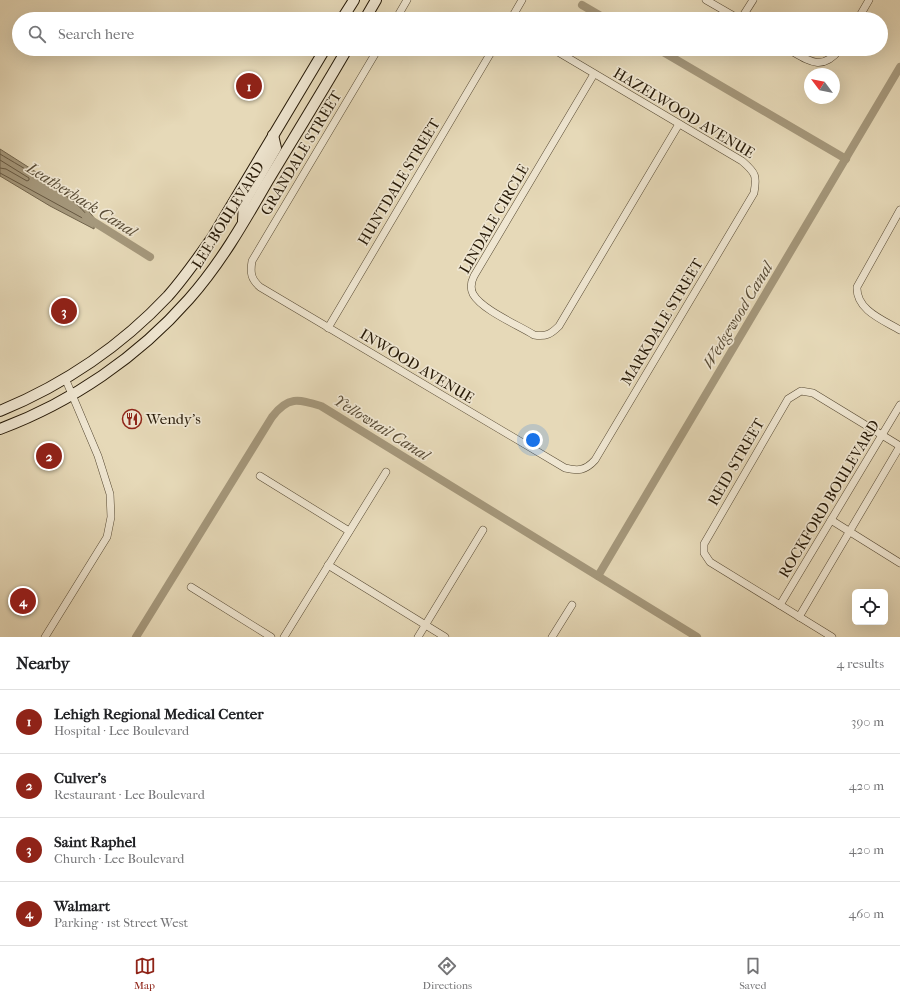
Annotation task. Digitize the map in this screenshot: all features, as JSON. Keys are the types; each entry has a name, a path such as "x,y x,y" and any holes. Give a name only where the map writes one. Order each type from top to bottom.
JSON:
{"main road":[{"path":"346,12 354,0"},
{"path":"369,12 376,0"},
{"name":"LEE BOULEVARD","path":"0,411 65,378 104,352 126,336 167,296 192,267 212,238 321,56"},
{"name":"LEE BOULEVARD","path":"0,429 28,418 74,395 141,346 175,314 213,269 243,223 343,56"},
{"path":"243,223 244,203 276,148 273,135"}],"street":[{"path":"400,12 407,0"},
{"path":"515,12 522,0"},
{"path":"706,0 727,12"},
{"path":"745,12 753,0"},
{"path":"862,12 869,0"},
{"name":"GRANDALE STREET","path":"250,273 252,261 374,56"},
{"name":"HUNTDALE STREET","path":"328,328 489,56"},
{"name":"HAZELWOOD AVENUE","path":"564,56 742,161 752,169 756,178"},
{"path":"800,56 810,62 820,64 835,56"},
{"name":"LINDALE CIRCLE","path":"594,74 474,276 471,284 472,293 485,306 534,335 543,337 552,334 560,326 679,124"},
{"name":"MARKDALE STREET","path":"579,471 588,467 595,460 754,193 756,178"},
{"path":"900,210 856,287 856,296 865,308 900,330"},
{"name":"INWOOD AVENUE","path":"250,273 254,282 260,288 565,468 579,471"},
{"path":"45,637 106,537 111,517 110,494 90,433 65,378"},
{"name":"REID STREET","path":"780,605 710,562 704,552 704,544 788,399 801,391 812,393 882,436"},
{"name":"ROCKFORD BOULEVARD","path":"780,605 900,405"},
{"path":"799,617 900,446 882,436"},
{"path":"284,637 386,472"},
{"path":"260,476 349,532"},
{"path":"831,520 900,563"},
{"path":"418,637 483,530"},
{"path":"328,565 445,637"},
{"path":"191,587 270,637"},
{"path":"552,637 572,604"},
{"path":"780,605 832,637"}],"water":[{"path":"0,149 69,193 83,204 95,219 94,229 50,206 0,176"}],"waterway":[{"path":"582,5 594,12"},
{"path":"670,56 846,159"},
{"name":"Wedgewood Canal","path":"598,576 900,67"},
{"name":"Leatherback Canal","path":"86,217 150,257"},
{"name":"Yellowtail Canal","path":"136,637 272,417 283,405 294,401 306,402 321,406 697,637"}],"place":[{"name":"Lehigh Regional Medical Center","path":"249,86"},
{"name":"Saint Raphel","path":"64,311"},
{"name":"Wendy's","path":"132,419"},
{"name":"Culver's","path":"49,456"},
{"name":"Walmart","path":"23,601"}]}
